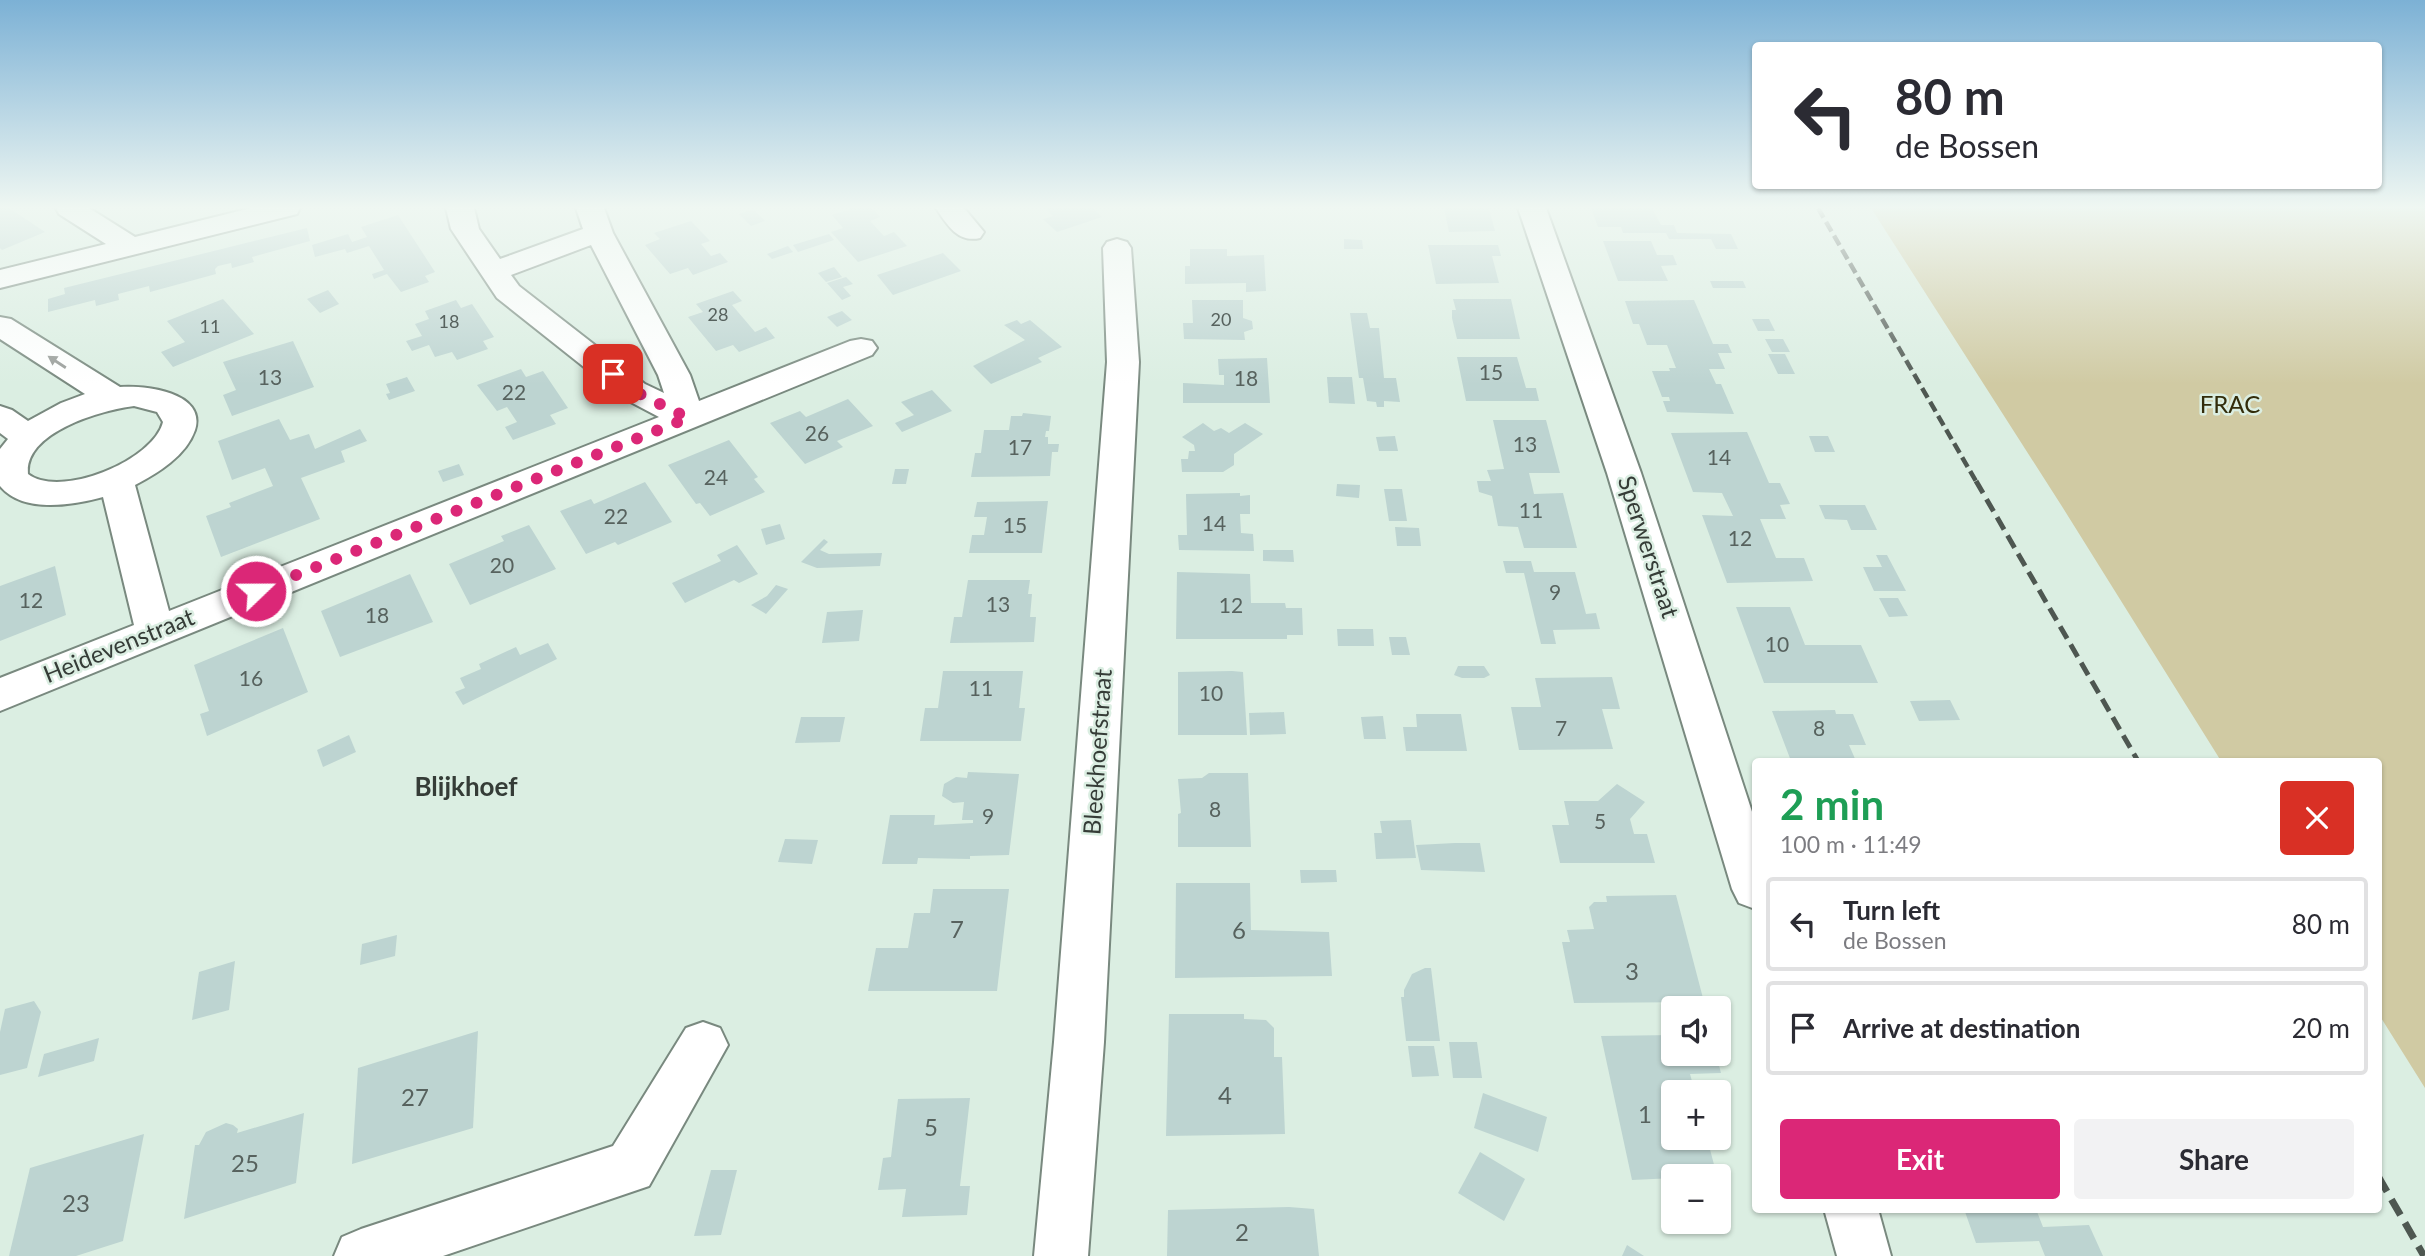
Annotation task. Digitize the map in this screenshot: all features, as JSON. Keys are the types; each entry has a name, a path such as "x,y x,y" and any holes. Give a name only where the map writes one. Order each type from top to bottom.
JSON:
{"street":[{"path":"0,279 48,267"},
{"path":"489,267 508,292 634,391 688,418"},
{"path":"492,272 503,267"},
{"path":"618,267 674,375 688,418"},
{"name":"Bleekhoefstraat","path":"1061,1256 1079,1042 1123,362 1118,267"},
{"name":"Sperwerstraat","path":"1553,267 1625,473 1752,879"},
{"path":"0,326 114,398"},
{"name":"Heidevenstraat","path":"0,695 861,348"},
{"path":"134,396 159,399 176,408 180,418 179,429 159,454 116,480 98,486 51,493 32,491 19,484 11,475 10,464 27,437 52,420 82,407 114,398 134,396"},
{"path":"0,417 27,437"},
{"path":"116,480 155,632"},
{"path":"361,1256 630,1167 702,1045"},
{"path":"1852,1213 1864,1256"}],"green space":[{"name":"FRAC","path":"1909,267 2425,267 2425,1088 2382,1019 2382,758 2219,758"}],"building":[{"path":"151,267 217,267 216,274 150,292 149,286 118,294 119,300 96,306 95,300 48,312 48,299 65,294 64,288"},
{"path":"382,267 432,267 435,272 425,276 429,282 401,292 387,274 374,279 372,274 384,270"},
{"path":"664,267 716,267 693,275 688,268 670,274"},
{"path":"834,267 842,277 826,282 818,273"},
{"path":"902,267 957,267 961,271 893,295 877,275"},
{"path":"1185,267 1265,267 1266,291 1246,292 1246,283 1185,284"},
{"path":"1432,267 1495,267 1499,283 1436,284"},
{"path":"1613,267 1661,267 1668,281 1618,281"},
{"path":"846,277 853,284 843,287 851,296 842,300 827,283"},
{"path":"1710,281 1743,281 1746,288 1713,288"},
{"path":"328,290 339,304 320,313 307,299"},
{"path":"733,291 742,301 732,305 755,332 766,327 775,338 739,352 733,345 716,351 688,317 703,312 696,304"},
{"path":"223,299 254,334 173,367 161,352 185,342 167,321"},
{"path":"1453,299 1511,299 1520,339 1457,339 1452,318 1452,310 1456,310"},
{"path":"456,300 461,308 472,304 494,337 483,341 488,349 457,360 452,352 435,357 429,345 412,351 406,341 422,336 415,324 429,319 425,311"},
{"path":"1192,300 1243,300 1243,318 1252,321 1253,329 1244,332 1245,340 1184,339 1183,323 1193,323"},
{"path":"1694,300 1713,344 1728,344 1732,353 1718,353 1725,369 1709,369 1716,384 1721,384 1734,414 1667,412 1663,401 1670,401 1669,397 1662,397 1652,371 1670,371 1669,368 1676,368 1667,345 1647,345 1639,324 1633,324 1625,301"},
{"path":"842,311 852,320 837,327 827,317"},
{"path":"1350,313 1367,313 1370,328 1379,328 1384,378 1396,378 1400,402 1384,401 1384,407 1377,407 1376,402 1367,401 1363,378 1359,378"},
{"path":"1752,319 1769,319 1775,331 1758,331"},
{"path":"1017,320 1021,324 1030,320 1062,347 1038,358 1042,362 991,384 973,366 1025,340 1004,325"},
{"path":"1765,339 1783,339 1790,352 1772,352"},
{"path":"293,341 314,387 232,416 223,395 236,390 223,362"},
{"path":"1768,354 1785,354 1795,374 1778,374"},
{"path":"1457,357 1517,357 1526,388 1536,388 1539,401 1466,401"},
{"path":"1267,358 1270,403 1183,403 1183,383 1224,385 1224,375 1219,375 1218,359"},
{"path":"521,369 526,377 543,371 568,408 550,415 556,424 513,440 505,427 517,422 507,407 497,411 477,385"},
{"path":"407,377 415,391 389,400 386,394 390,393 386,384"},
{"path":"1327,377 1352,377 1355,404 1329,403"},
{"path":"932,390 952,411 902,432 895,423 914,415 901,402"},
{"path":"848,399 873,426 837,441 843,447 805,464 770,423 800,411 806,417"},
{"path":"1023,413 1051,416 1049,431 1046,431 1045,437 1048,437 1048,444 1059,444 1058,452 1052,452 1050,476 971,477 975,453 981,453 984,430 1009,430 1011,416 1022,416"},
{"path":"279,419 290,440 309,434 315,449 360,429 367,441 341,451 345,462 301,478 320,519 221,557 206,516 231,507 229,503 273,486 265,468 232,480 218,441"},
{"path":"1493,420 1546,420 1560,473 1529,473 1534,494 1563,493 1577,548 1524,548 1518,527 1498,526 1492,496 1479,492 1477,481 1491,481 1487,470 1504,469"},
{"path":"1203,423 1214,431 1221,428 1229,433 1245,423 1263,434 1234,454 1234,465 1223,472 1182,472 1181,459 1188,459 1189,451 1195,451 1194,445 1182,437"},
{"path":"1747,432 1769,483 1780,483 1790,504 1780,505 1786,519 1760,519 1776,558 1804,558 1813,581 1727,583 1702,515 1733,516 1722,493 1693,492 1671,433"},
{"path":"1395,436 1398,451 1379,451 1376,437"},
{"path":"1809,436 1828,436 1835,452 1815,452"},
{"path":"729,440 758,477 754,479 765,492 710,516 700,503 696,504 668,465"},
{"path":"459,464 464,475 443,482 438,471"},
{"path":"895,469 909,469 906,484 892,484"},
{"path":"645,482 672,522 618,545 615,542 586,554 560,511 591,499 594,504"},
{"path":"1337,484 1360,485 1359,498 1336,496"},
{"path":"1384,489 1402,489 1407,521 1389,521"},
{"path":"1240,493 1240,496 1250,495 1250,514 1240,514 1241,533 1253,534 1254,551 1179,550 1178,535 1187,535 1186,494"},
{"path":"1048,501 1042,553 969,553 972,535 984,535 987,517 974,517 977,502"},
{"path":"1819,505 1865,505 1877,530 1851,530 1847,520 1825,519"},
{"path":"780,524 785,539 766,545 761,529"},
{"path":"529,525 556,569 470,605 449,564 504,541 501,536"},
{"path":"1395,527 1419,528 1421,546 1397,546"},
{"path":"824,539 828,542 820,550 829,554 882,553 880,566 817,568 801,562"},
{"path":"737,545 758,574 739,583 734,580 685,603 672,583 721,561 717,555"},
{"path":"1263,550 1293,550 1294,562 1263,561"},
{"path":"1876,555 1887,555 1906,591 1874,591 1863,567 1882,567"},
{"path":"1503,561 1531,561 1534,572 1575,572 1586,614 1596,613 1600,629 1553,630 1556,644 1541,644 1524,573 1506,573"},
{"path":"55,566 66,615 0,641 0,586"},
{"path":"1177,572 1250,574 1251,603 1285,603 1286,608 1302,608 1303,635 1287,635 1287,639 1176,639"},
{"path":"410,574 433,622 340,657 321,611"},
{"path":"968,580 1030,580 1030,617 1036,617 1034,642 950,643 954,617 962,617"},
{"path":"776,585 788,589 766,614 751,605 767,596"},
{"path":"1879,598 1898,598 1908,616 1889,617"},
{"path":"1736,607 1790,607 1805,645 1861,645 1878,683 1764,683"},
{"path":"863,610 859,641 822,643 827,612"},
{"path":"283,628 308,692 207,736 200,714 209,711 194,665"},
{"path":"1337,629 1373,629 1374,646 1338,646"},
{"path":"1389,637 1406,637 1410,655 1392,655"},
{"path":"548,643 557,659 463,705 455,692 465,688 460,678 481,669 479,664 516,647 520,655"},
{"path":"1458,666 1484,666 1490,675 1484,678 1462,678 1454,675"},
{"path":"943,671 1023,671 1019,708 1025,708 1021,741 920,741 925,708 938,708"},
{"path":"1178,672 1243,672 1247,735 1178,735"},
{"path":"1612,677 1620,709 1602,709 1613,749 1519,750 1511,707 1541,707 1535,678"},
{"path":"1950,700 1960,720 1919,721 1910,701"},
{"path":"1835,710 1836,714 1853,714 1866,745 1849,745 1855,758 1790,758 1772,711"},
{"path":"1284,712 1286,734 1250,735 1249,713"},
{"path":"1416,714 1461,714 1467,751 1406,751 1403,727 1417,727"},
{"path":"1383,716 1386,739 1364,739 1361,717"},
{"path":"801,717 845,717 840,742 795,743"},
{"path":"349,735 356,752 323,767 317,750"},
{"path":"968,772 1019,774 1009,855 970,856 970,859 918,858 917,864 882,864 890,815 935,815 934,825 973,823 973,820 962,820 964,802 953,803 942,796 944,784 956,777 967,778"},
{"path":"1209,773 1248,773 1251,847 1178,847 1178,814 1181,813 1178,779 1202,778"},
{"path":"1617,784 1645,802 1630,819 1634,834 1647,834 1655,863 1560,863 1552,825 1569,825 1564,801 1598,801"},
{"path":"1411,820 1416,858 1376,859 1374,833 1382,833 1380,821"},
{"path":"785,839 818,840 812,864 778,862"},
{"path":"1480,843 1485,872 1421,870 1416,845"},
{"path":"1300,870 1336,870 1337,882 1301,883"},
{"path":"1176,883 1250,883 1251,930 1329,932 1332,976 1175,978"},
{"path":"933,889 1009,889 997,991 868,991 876,948 908,948 914,913 930,913"},
{"path":"1676,895 1702,996 1661,996 1661,1002 1574,1003 1562,942 1570,942 1567,930 1594,929 1589,907 1594,902 1607,902 1606,896"},
{"path":"397,935 395,956 360,965 362,944"},
{"path":"235,961 229,1010 192,1020 199,972"},
{"path":"1431,968 1440,1041 1406,1041 1401,997 1404,997 1404,990 1412,974"},
{"path":"34,1001 41,1012 27,1068 0,1075 0,1032 5,1009"},
{"path":"1169,1014 1244,1014 1244,1019 1266,1020 1274,1028 1274,1057 1282,1057 1285,1134 1166,1136"},
{"path":"478,1031 473,1128 352,1164 358,1068"},
{"path":"1661,1035 1661,1066 1719,1066 1721,1073 1690,1074 1692,1080 1661,1080 1661,1150 1710,1150 1714,1164 1661,1164 1661,1179 1632,1180 1601,1036"},
{"path":"99,1038 94,1061 38,1077 44,1054"},
{"path":"1449,1042 1477,1042 1482,1078 1453,1078"},
{"path":"1408,1046 1434,1046 1439,1076 1412,1077"},
{"path":"1483,1093 1547,1117 1538,1152 1474,1128"},
{"path":"970,1098 960,1186 970,1186 967,1215 902,1217 906,1189 878,1190 883,1158 891,1157 898,1099"},
{"path":"304,1113 296,1183 184,1219 195,1145 199,1145 206,1132 226,1123 238,1129 237,1133"},
{"path":"144,1134 123,1241 76,1256 9,1256 30,1168"},
{"path":"1480,1152 1525,1179 1504,1221 1458,1193"},
{"path":"711,1170 737,1170 721,1235 694,1236"},
{"path":"1289,1207 1314,1209 1319,1256 1167,1256 1168,1210"},
{"path":"1965,1213 2038,1213 2043,1227 2089,1225 2103,1256 2045,1256 2039,1241 1976,1243"},
{"path":"1627,1245 1644,1256 1622,1256"}],"railway":[{"path":"1852,267 1977,483"},
{"path":"1976,481 2136,758"},
{"path":"2382,1183 2424,1256"}],"district":[{"name":"Blijkhoef","path":"466,787"}],"route":[{"path":"256,591 688,418 634,391 613,374"}]}
